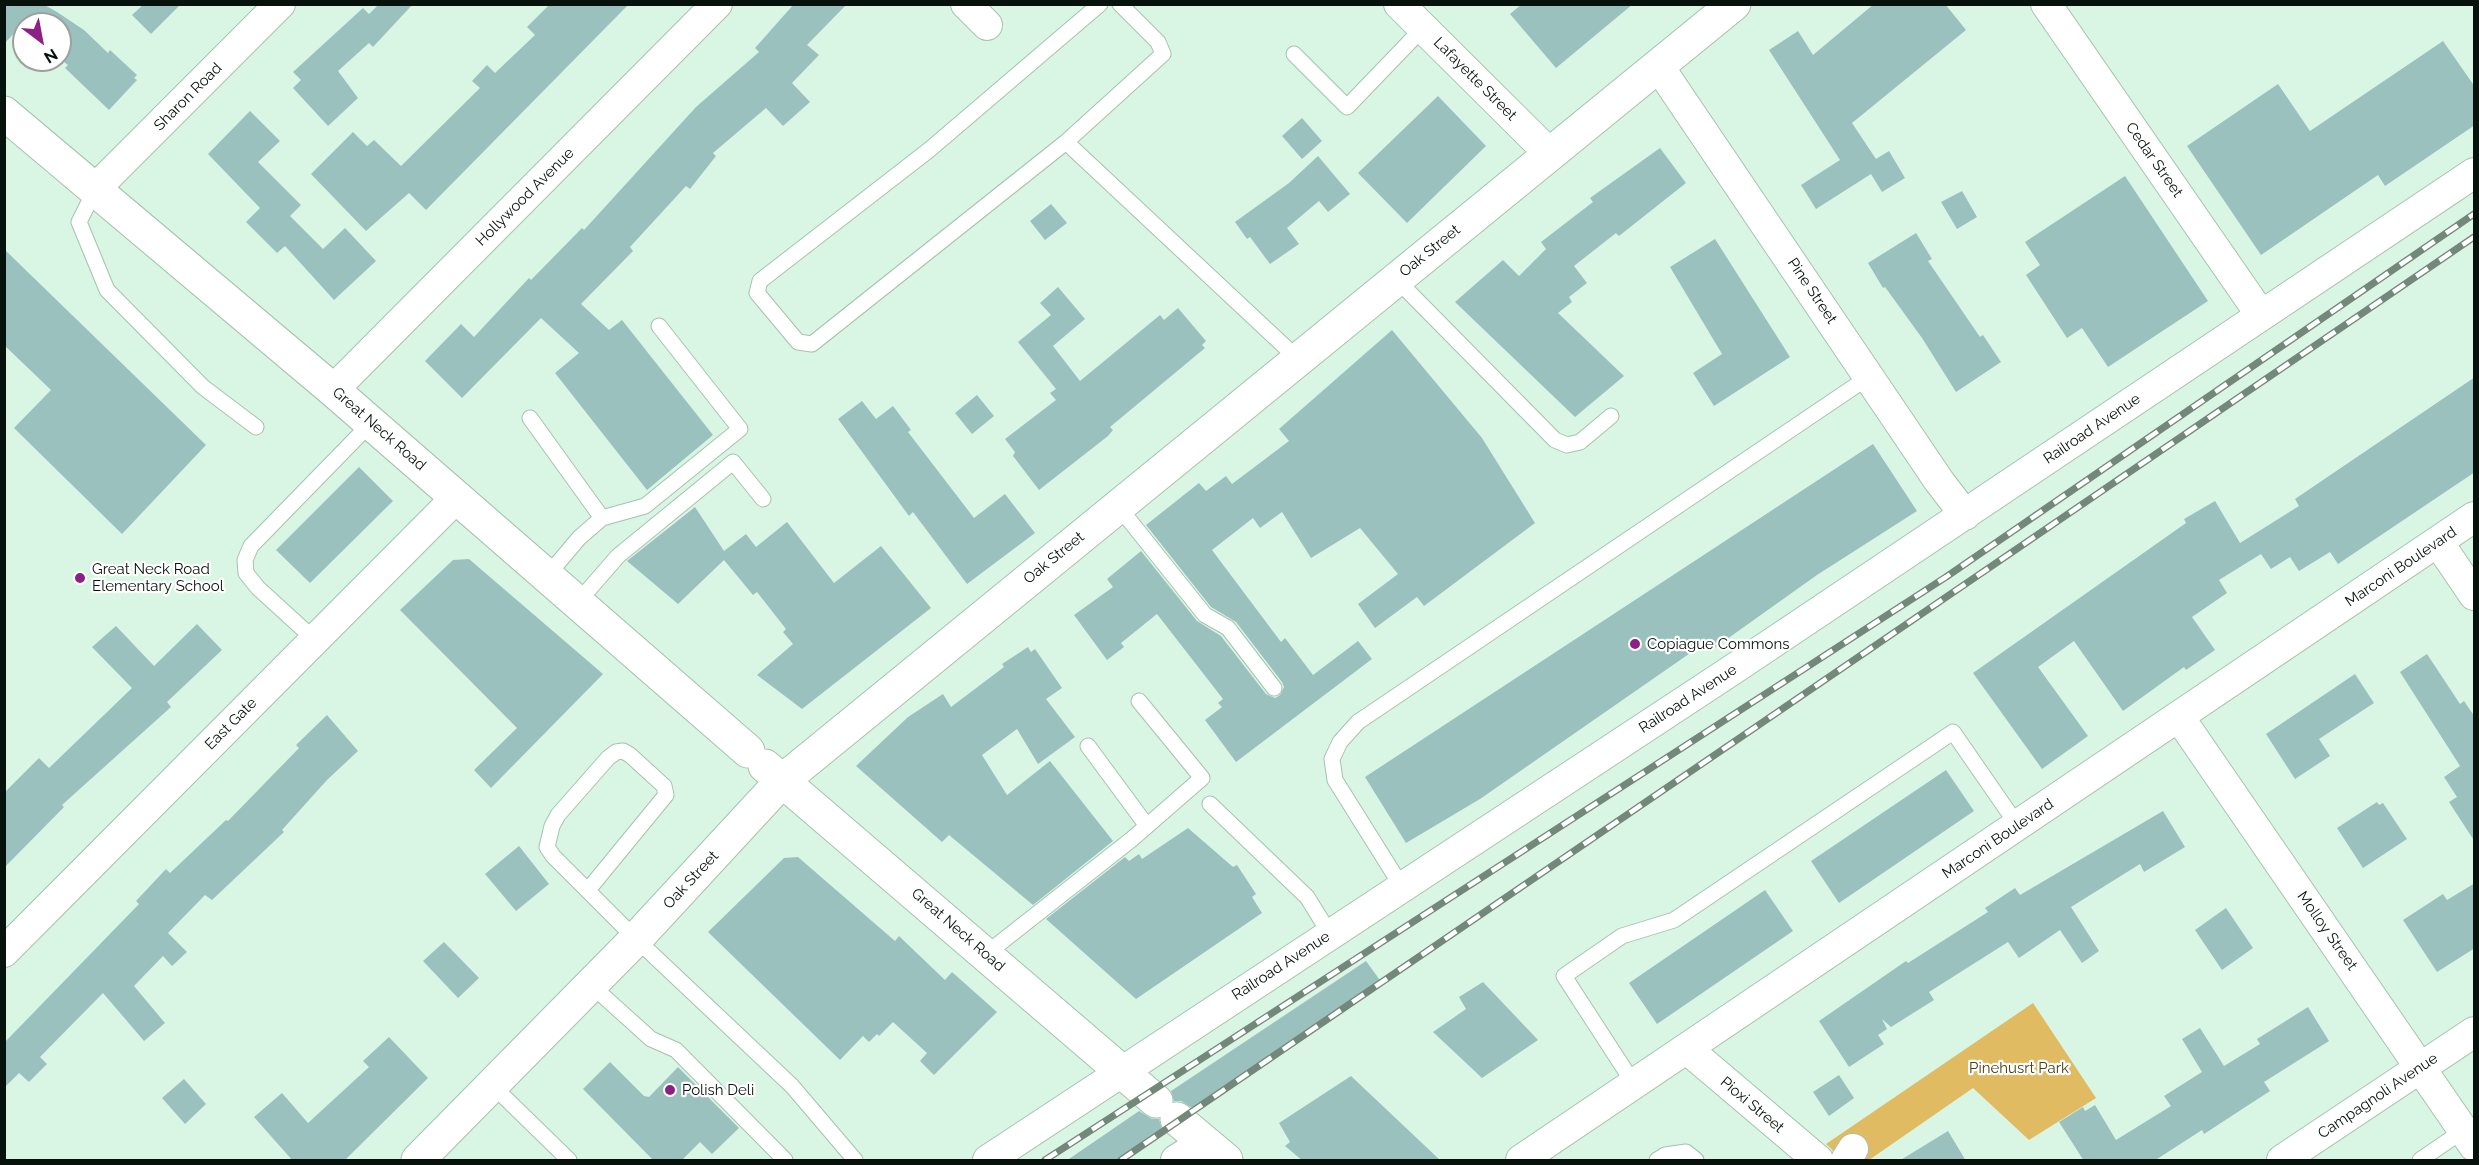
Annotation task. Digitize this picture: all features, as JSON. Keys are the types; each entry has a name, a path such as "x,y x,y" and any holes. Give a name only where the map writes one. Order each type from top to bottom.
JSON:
{"main road":[{"name":"Oak Street","path":"418,1161 636,939 763,764 1118,506 1734,4"},
{"name":"Great Neck Road","path":"4,113 96,188 333,390 763,764 1215,1151"}],"street":[{"name":"Sharon Road","path":"96,188 280,4"},
{"name":"Hollywood Avenue","path":"333,390 717,4"},
{"path":"966,4 987,25"},
{"name":"Lafayette Street","path":"1399,4 1550,153"},
{"name":"Cedar Street","path":"2046,4 2262,315"},
{"name":"Pine Street","path":"1659,67 1939,481 1965,515"},
{"name":"Railroad Avenue","path":"988,1161 1965,515 2475,173"},
{"name":"East Gate","path":"4,952 457,497"},
{"name":"Marconi Boulevard","path":"1531,1158 1634,1084 2475,517"},
{"path":"2438,542 2475,595"},
{"name":"Molloy Street","path":"2179,717 2469,1138"},
{"name":"Campagnoli Avenue","path":"2282,1161 2475,1032"},
{"name":"Pioxi Street","path":"1687,1049 1818,1161"},
{"path":"1176,1161 1215,1151"}],"lane":[{"path":"1100,4 929,150 760,281 757,293 798,342 812,344 1066,142 1163,54 1158,42 1120,4"},
{"path":"1294,54 1347,107 1423,28"},
{"path":"1066,142 1298,359"},
{"path":"96,188 79,222 107,290 203,387 256,427"},
{"path":"1396,279 1555,440 1567,445 1580,442 1611,416"},
{"path":"547,576 579,538 602,518 645,506 740,429 659,326"},
{"path":"1402,887 1335,780 1332,759 1340,742 1358,722 1870,376"},
{"path":"530,418 602,518"},
{"path":"315,639 258,588 246,573 245,561 251,546 371,423"},
{"path":"578,602 618,556 733,462 763,499"},
{"path":"1118,506 1204,615 1228,628 1274,688"},
{"path":"986,954 1147,826 1202,778 1139,700"},
{"path":"1634,1084 1564,976 1622,936 1674,920 1953,732 2018,826"},
{"path":"1088,747 1147,826"},
{"path":"588,890 666,795 664,786 623,751 616,752 608,758 558,815 547,847 553,856 636,939 792,1086 855,1161"},
{"path":"1210,804 1307,897 1330,934"},
{"path":"591,985 651,1039 676,1050 785,1161"},
{"path":"494,1086 569,1161"},
{"path":"2420,1161 2469,1138"},
{"path":"1657,1161 1665,1155 1686,1152 1696,1161"}],"green space":[{"name":"Pinehusrt Park","path":"2033,1003 2096,1098 2029,1140 1973,1088 1869,1160 1843,1160 1826,1144"}],"building":[{"path":"4,4 43,4 57,12 12,12 12,35 4,44"},
{"path":"144,4 181,4 151,34 132,15"},
{"path":"379,4 413,4 373,47 369,43 338,71 358,98 328,126 293,88 301,80 293,72 363,8 369,14"},
{"path":"550,4 629,4 426,210 409,193 366,231 311,174 353,132 367,146 374,140 401,166 480,88 472,81 487,65 495,73 535,35 527,27"},
{"path":"794,4 847,4 807,45 819,55 792,83 810,102 783,126 766,108 713,153 716,156 690,189 686,186 630,247 633,251 581,304 609,330 622,320 713,435 647,490 555,373 579,353 541,318 462,398 425,361 461,324 474,337 529,278 531,280 582,228 584,230 696,107 759,52 755,48"},
{"path":"1522,4 1633,4 1556,68 1510,14"},
{"path":"1874,4 1945,4 1966,30 1852,123 1876,159 1889,151 1905,178 1882,192 1871,174 1816,209 1801,185 1840,160 1769,50 1798,31 1813,55"},
{"path":"72,22 108,53 110,50 137,75 134,78 137,80 109,110 69,72 72,72"},
{"path":"2443,41 2475,87 2475,125 2385,186 2378,175 2261,255 2187,146 2278,84 2310,131"},
{"path":"1438,96 1486,146 1407,223 1358,173"},
{"path":"250,111 280,141 258,162 301,205 290,216 323,249 345,228 376,261 334,300 285,246 277,253 246,222 260,208 208,154"},
{"path":"1302,118 1322,141 1302,159 1282,136"},
{"path":"1660,148 1686,183 1619,236 1616,233 1574,266 1587,283 1569,297 1572,302 1558,313 1624,376 1575,417 1455,302 1503,260 1519,276 1546,249 1541,242 1593,202 1590,198"},
{"path":"1318,156 1350,194 1328,212 1319,201 1287,228 1299,244 1270,264 1250,237 1247,239 1235,222 1289,183"},
{"path":"2125,176 2208,301 2108,367 2082,328 2067,338 2026,275 2040,265 2025,242"},
{"path":"1962,191 1977,217 1957,229 1941,202"},
{"path":"1051,204 1067,223 1045,240 1030,221"},
{"path":"1916,233 1932,259 1928,261 1980,337 1983,335 2001,362 1956,392 1922,338 1885,287 1883,288 1868,263"},
{"path":"1715,239 1790,357 1714,406 1693,373 1722,354 1670,267"},
{"path":"4,249 206,445 122,534 14,428 51,390 4,345"},
{"path":"1058,287 1085,319 1053,346 1080,381 1160,315 1164,320 1178,308 1206,341 1202,345 1205,348 1110,427 1113,430 1108,436 1039,490 1013,456 1015,452 1005,439 1056,400 1050,393 1056,389 1018,342 1051,315 1040,303"},
{"path":"1392,330 1482,438 1535,523 1424,606 1417,597 1375,628 1358,604 1398,574 1360,528 1311,558 1282,512 1260,528 1253,518 1212,550 1281,642 1285,638 1313,675 1358,641 1372,659 1236,762 1205,720 1222,707 1218,703 1223,699 1157,614 1121,643 1124,647 1107,660 1074,615 1113,587 1107,579 1141,551 1197,621 1221,636 1266,694 1275,698 1280,695 1284,687 1282,682 1236,622 1211,607 1146,525 1199,483 1206,491 1226,476 1232,484 1289,441 1279,429"},
{"path":"2475,377 2475,472 2338,564 2330,552 2299,571 2290,557 2271,569 2261,554 2219,580 2227,593 2192,617 2215,650 2186,670 2184,667 2123,711 2074,641 2038,667 2088,736 2042,769 1973,673 2186,523 2184,519 2215,501 2240,543 2299,506 2295,499"},
{"path":"977,395 994,416 972,434 955,413"},
{"path":"862,401 876,419 893,406 911,430 908,432 974,518 1005,494 1035,533 967,584 913,512 909,516 838,419"},
{"name":"Copiague Commons","path":"1873,444 1917,511 1817,575 1713,649 1709,640 1480,799 1406,843 1365,777"},
{"path":"359,467 393,501 310,583 276,550"},
{"path":"695,507 724,551 746,534 756,547 787,522 834,583 881,546 931,608 802,709 757,675 793,644 783,632 786,629 757,592 753,595 724,560 678,604 627,561"},
{"path":"469,559 603,674 491,788 474,770 517,728 400,610 453,560"},
{"path":"197,624 222,650 167,702 171,707 62,805 64,807 4,868 4,793 39,758 49,768 132,688 92,647 116,626 154,666"},
{"path":"1028,647 1031,652 1035,649 1062,688 1046,699 1075,737 1038,764 1017,729 982,755 1007,795 1050,761 1113,841 1033,905 949,835 942,842 856,766 908,717 943,694 951,707 1004,667 1002,664"},
{"path":"2427,654 2460,704 2464,701 2475,717 2475,842 2449,802 2457,797 2444,777 2460,766 2400,672"},
{"path":"2355,674 2374,703 2319,739 2330,756 2295,779 2266,734"},
{"path":"327,715 358,751 327,780 282,830 284,832 212,900 205,895 168,933 187,952 172,966 163,956 134,986 165,1023 144,1041 103,993 40,1057 47,1064 29,1082 19,1073 4,1088 4,1043 139,904 136,901 166,869 170,873 226,820 228,821 299,748 296,745"},
{"path":"1946,770 1974,811 1839,903 1811,861"},
{"path":"2377,802 2379,805 2383,803 2407,839 2363,868 2337,828"},
{"path":"2163,811 2185,847 2144,872 2140,864 2071,907 2099,951 2082,963 2060,930 2019,958 2008,942 1929,992 1934,1000 1891,1027 1882,1019 1887,1029 1878,1035 1884,1044 1849,1067 1819,1021 1906,961 1908,963 1988,912 1985,908 2015,888 2020,895"},
{"path":"1188,828 1233,867 1237,865 1256,894 1252,897 1262,913 1136,999 1046,919 1125,857 1129,861 1139,854 1142,859"},
{"path":"519,846 549,884 516,911 485,874"},
{"path":"798,857 895,941 899,936 945,980 952,972 997,1012 934,1075 920,1061 927,1053 893,1022 869,1042 863,1036 840,1060 708,932 784,858"},
{"path":"2475,883 2475,948 2437,972 2403,920 2443,894 2447,900"},
{"path":"1765,890 1793,931 1657,1024 1629,983"},
{"path":"2226,908 2253,948 2222,970 2195,930"},
{"path":"444,942 479,978 458,998 423,961"},
{"path":"1366,961 1382,983 1194,1109 1181,1101 1174,1101 1171,1091"},
{"path":"1483,982 1538,1040 1482,1078 1433,1032 1466,1009 1459,997"},
{"path":"2308,1007 2329,1041 2264,1082 2270,1091 2204,1134 2202,1130 2154,1161 2084,1161 2059,1122 2083,1107 2085,1111 2095,1105 2116,1140 2171,1106 2164,1096 2202,1072 2182,1039 2200,1028 2224,1066 2260,1044 2257,1039"},
{"path":"389,1037 428,1078 344,1161 293,1161 254,1117 282,1093 308,1123 369,1067 363,1061"},
{"path":"610,1062 644,1096 649,1097 678,1067 739,1128 712,1154 700,1142 681,1161 654,1161 583,1089"},
{"path":"1839,1075 1854,1098 1829,1116 1813,1092"},
{"path":"1351,1076 1441,1161 1303,1161 1285,1146 1290,1142 1279,1123"},
{"path":"184,1079 206,1104 185,1124 162,1098"},
{"path":"1139,1111 1152,1119 1159,1119 1162,1130 1116,1161 1066,1161"},
{"path":"1948,1131 1966,1161 1899,1161"}],"railway":[{"path":"1045,1160 1946,577 2474,214"},
{"path":"1121,1160 2474,237"}],"place":[{"name":"Great Neck Road Elementary School","path":"80,578"},
{"name":"Copiague Commons","path":"1635,644"},
{"name":"Polish Deli","path":"670,1090"}]}
